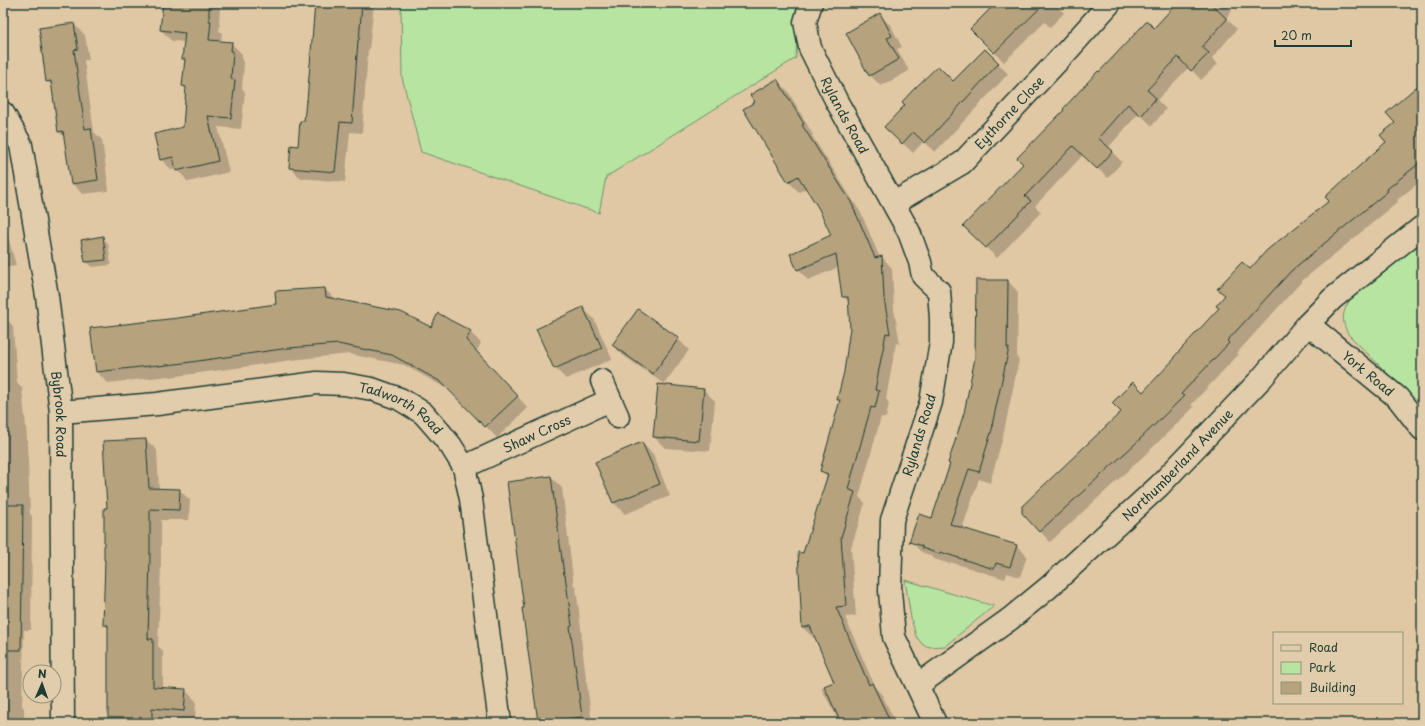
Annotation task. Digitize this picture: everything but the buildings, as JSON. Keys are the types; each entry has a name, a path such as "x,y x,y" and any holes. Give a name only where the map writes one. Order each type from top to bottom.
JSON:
{"street":[{"name":"Rylands Road","path":"811,3 804,22 810,48 836,100 894,202 909,232 920,262 923,276 939,291 941,342 931,402 892,520 890,591 894,637 935,723"},
{"name":"Eythorne Close","path":"894,202 962,163 1110,3"},
{"name":"Bybrook Road","path":"3,113 20,145 22,152 47,296 60,412 63,723"},
{"name":"Northumberland Avenue","path":"918,685 1016,614 1049,587 1159,486 1261,379 1308,324 1332,299 1422,227"},
{"name":"York Road","path":"1308,324 1398,398 1422,429"},
{"name":"Tadworth Road","path":"60,412 157,404 317,383 344,384 372,389 400,399 423,413 451,446 464,467 471,499 500,723"},
{"name":"Shaw Cross","path":"464,467 610,400"}],"green space":[{"path":"401,3 798,3 796,58 606,177 599,213 421,152 402,77"},
{"path":"1422,240 1422,412 1410,396 1348,334 1343,316 1350,299"},
{"path":"905,580 994,606 945,646 930,647 923,645 916,636 911,618"}]}
